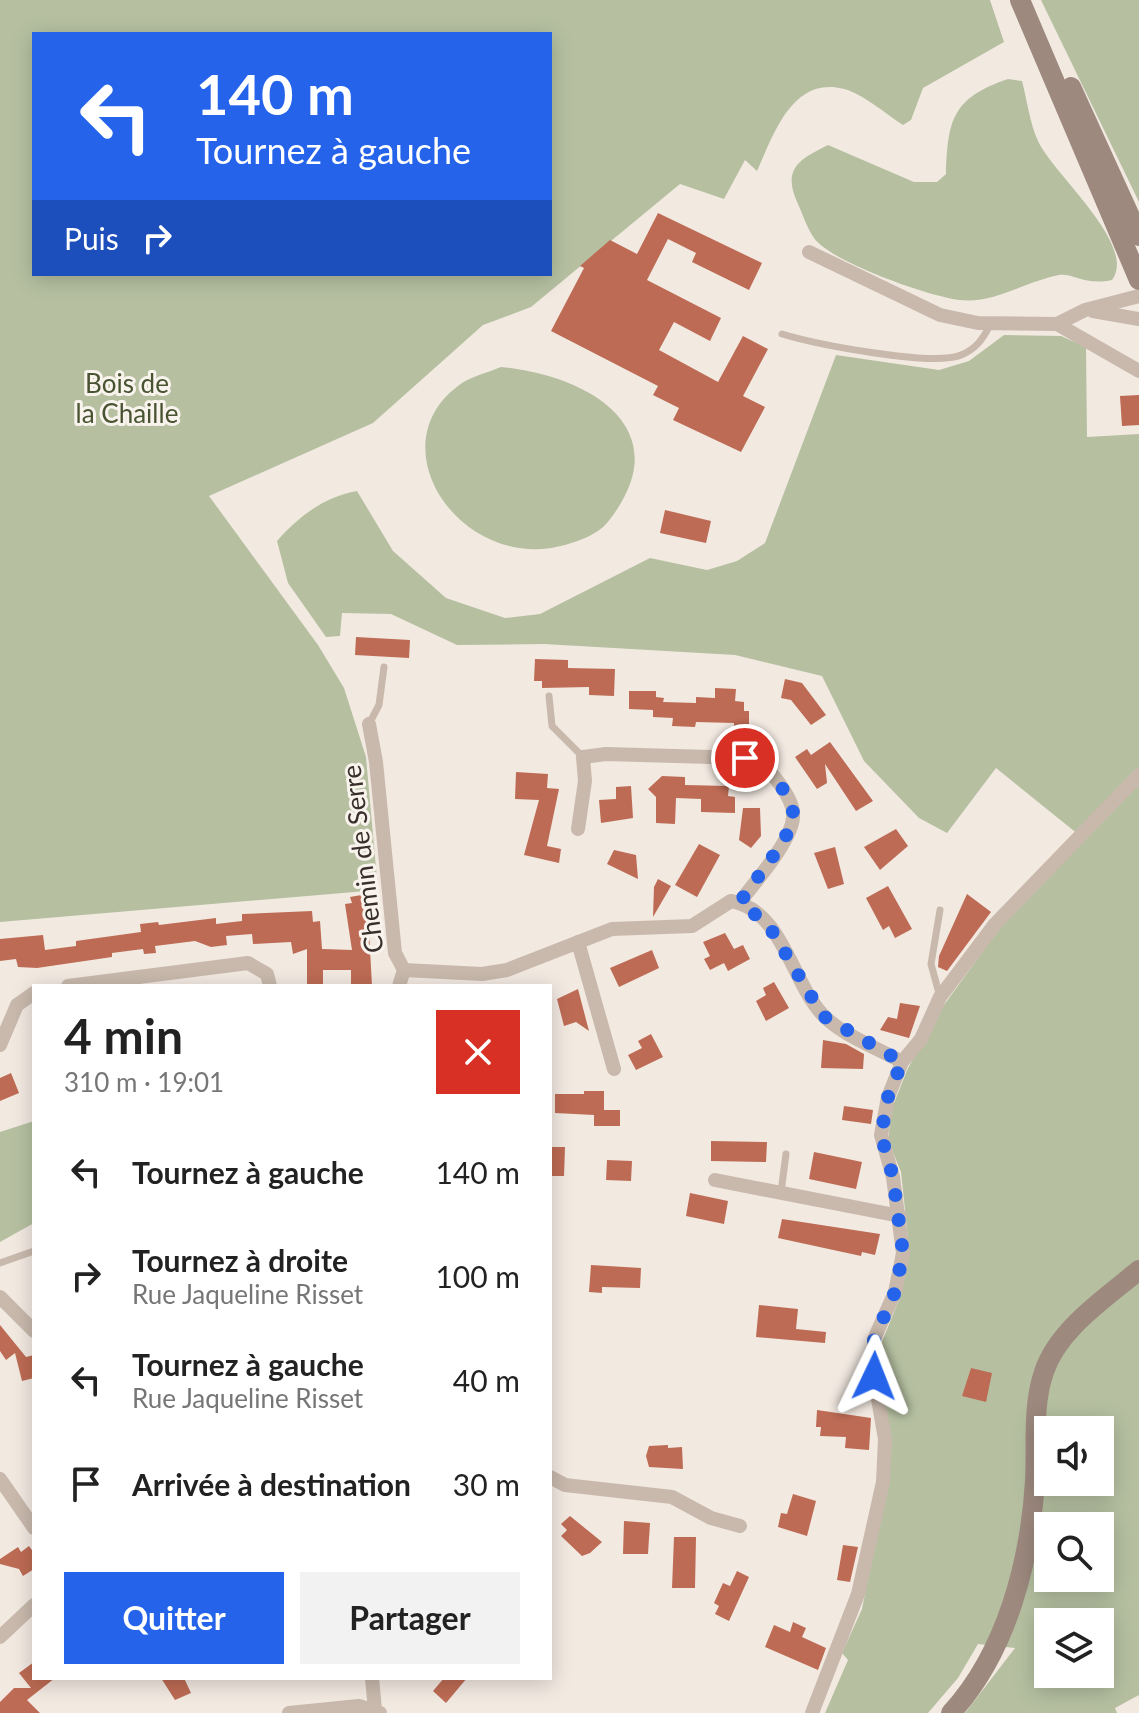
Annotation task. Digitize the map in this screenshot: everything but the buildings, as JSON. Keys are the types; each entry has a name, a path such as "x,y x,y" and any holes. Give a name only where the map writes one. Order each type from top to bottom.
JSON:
{"main road":[{"path":"1020,0 1139,280"},
{"path":"1029,0 1100,144 1139,236"},
{"path":"951,1713 998,1639 1014,1600 1029,1542 1038,1402 1044,1371 1055,1349 1091,1310 1139,1270"}],"street":[{"path":"809,252 940,315 991,323 1057,324 1085,310 1139,296"},
{"path":"1085,310 1139,319"},
{"path":"1057,324 1139,371"},
{"name":"Chemin de Serre","path":"369,724 376,762 395,953 404,970 400,984"},
{"path":"578,829 585,781 583,757 606,754 745,758 770,770 788,797 794,815 791,828 740,902"},
{"path":"812,1713 858,1594 883,1482 885,1439 874,1376 874,1339 899,1279 903,1253 900,1216 881,1135 888,1097 902,1062 921,1039 940,997 995,924 1139,775"},
{"path":"404,970 482,974 507,970 627,926 692,926 721,904 740,902 769,926 823,1016 902,1062"},
{"path":"578,942 614,1069"},
{"path":"84,984 248,963 267,974 270,984"},
{"path":"0,1045 17,1005 32,994"},
{"path":"715,1180 900,1216"},
{"path":"0,1297 32,1329"},
{"path":"552,1478 565,1485 672,1497 711,1518 740,1526"},
{"path":"0,1479 32,1525"},
{"path":"0,1637 32,1607"},
{"path":"289,1713 359,1706 378,1712 372,1680"}],"lane":[{"path":"782,334 825,344 941,360 975,348 991,323"},
{"path":"369,724 379,705 384,667"},
{"path":"549,696 552,726 583,757"},
{"path":"940,910 931,964 940,997"},
{"path":"781,1192 786,1154"},
{"path":"0,1263 32,1252"}],"green space":[{"name":"Bois de la Chaille","path":"0,0 990,0 1004,42 923,88 911,120 903,125 867,100 844,89 826,87 811,91 787,112 757,171 745,160 724,199 680,184 531,307 483,325 373,423 209,496 318,645 344,688 366,757 378,890 0,922"},
{"path":"1041,0 1139,0 1139,202"},
{"path":"1008,79 1022,81 1038,141 1104,229 1114,248 1117,265 1112,280 1087,281 1059,275 985,299 959,300 904,285 859,267 839,257 814,238 793,192 793,174 801,161 828,145 914,182 937,182 946,174 949,139 957,113 975,94"},
{"path":"1004,335 1061,336 1086,347 1087,437 1139,434 1139,1695 1115,1708 1117,1713 965,1713 1015,1648 978,1644 958,1678 928,1713 825,1713 848,1660 842,1653 862,1609 889,1469 879,1373 881,1344 901,1295 908,1239 901,1172 888,1140 892,1108 908,1068 944,1005 1004,922 1084,839 996,768 947,833 919,818 864,761 822,676 735,655 544,644 457,645 391,614 342,613 340,636 326,637 288,583 277,541 313,509 357,491 393,551 446,598 505,618 540,614 650,558 707,570 737,561 765,543 836,355 939,370 969,361"},
{"path":"501,367 534,372 593,395 615,413 630,434 635,460 628,490 607,523 593,534 565,545 527,549 493,540 463,523 441,498 428,469 426,438 437,409 462,383"},
{"path":"32,1122 32,1224 0,1242 0,1132"}],"route":[{"path":"745,758 759,762 770,770 788,797 794,815 784,841 740,902 769,926 823,1016 902,1062 888,1097 881,1135 893,1177 903,1253 895,1292 874,1339 874,1376"}]}
